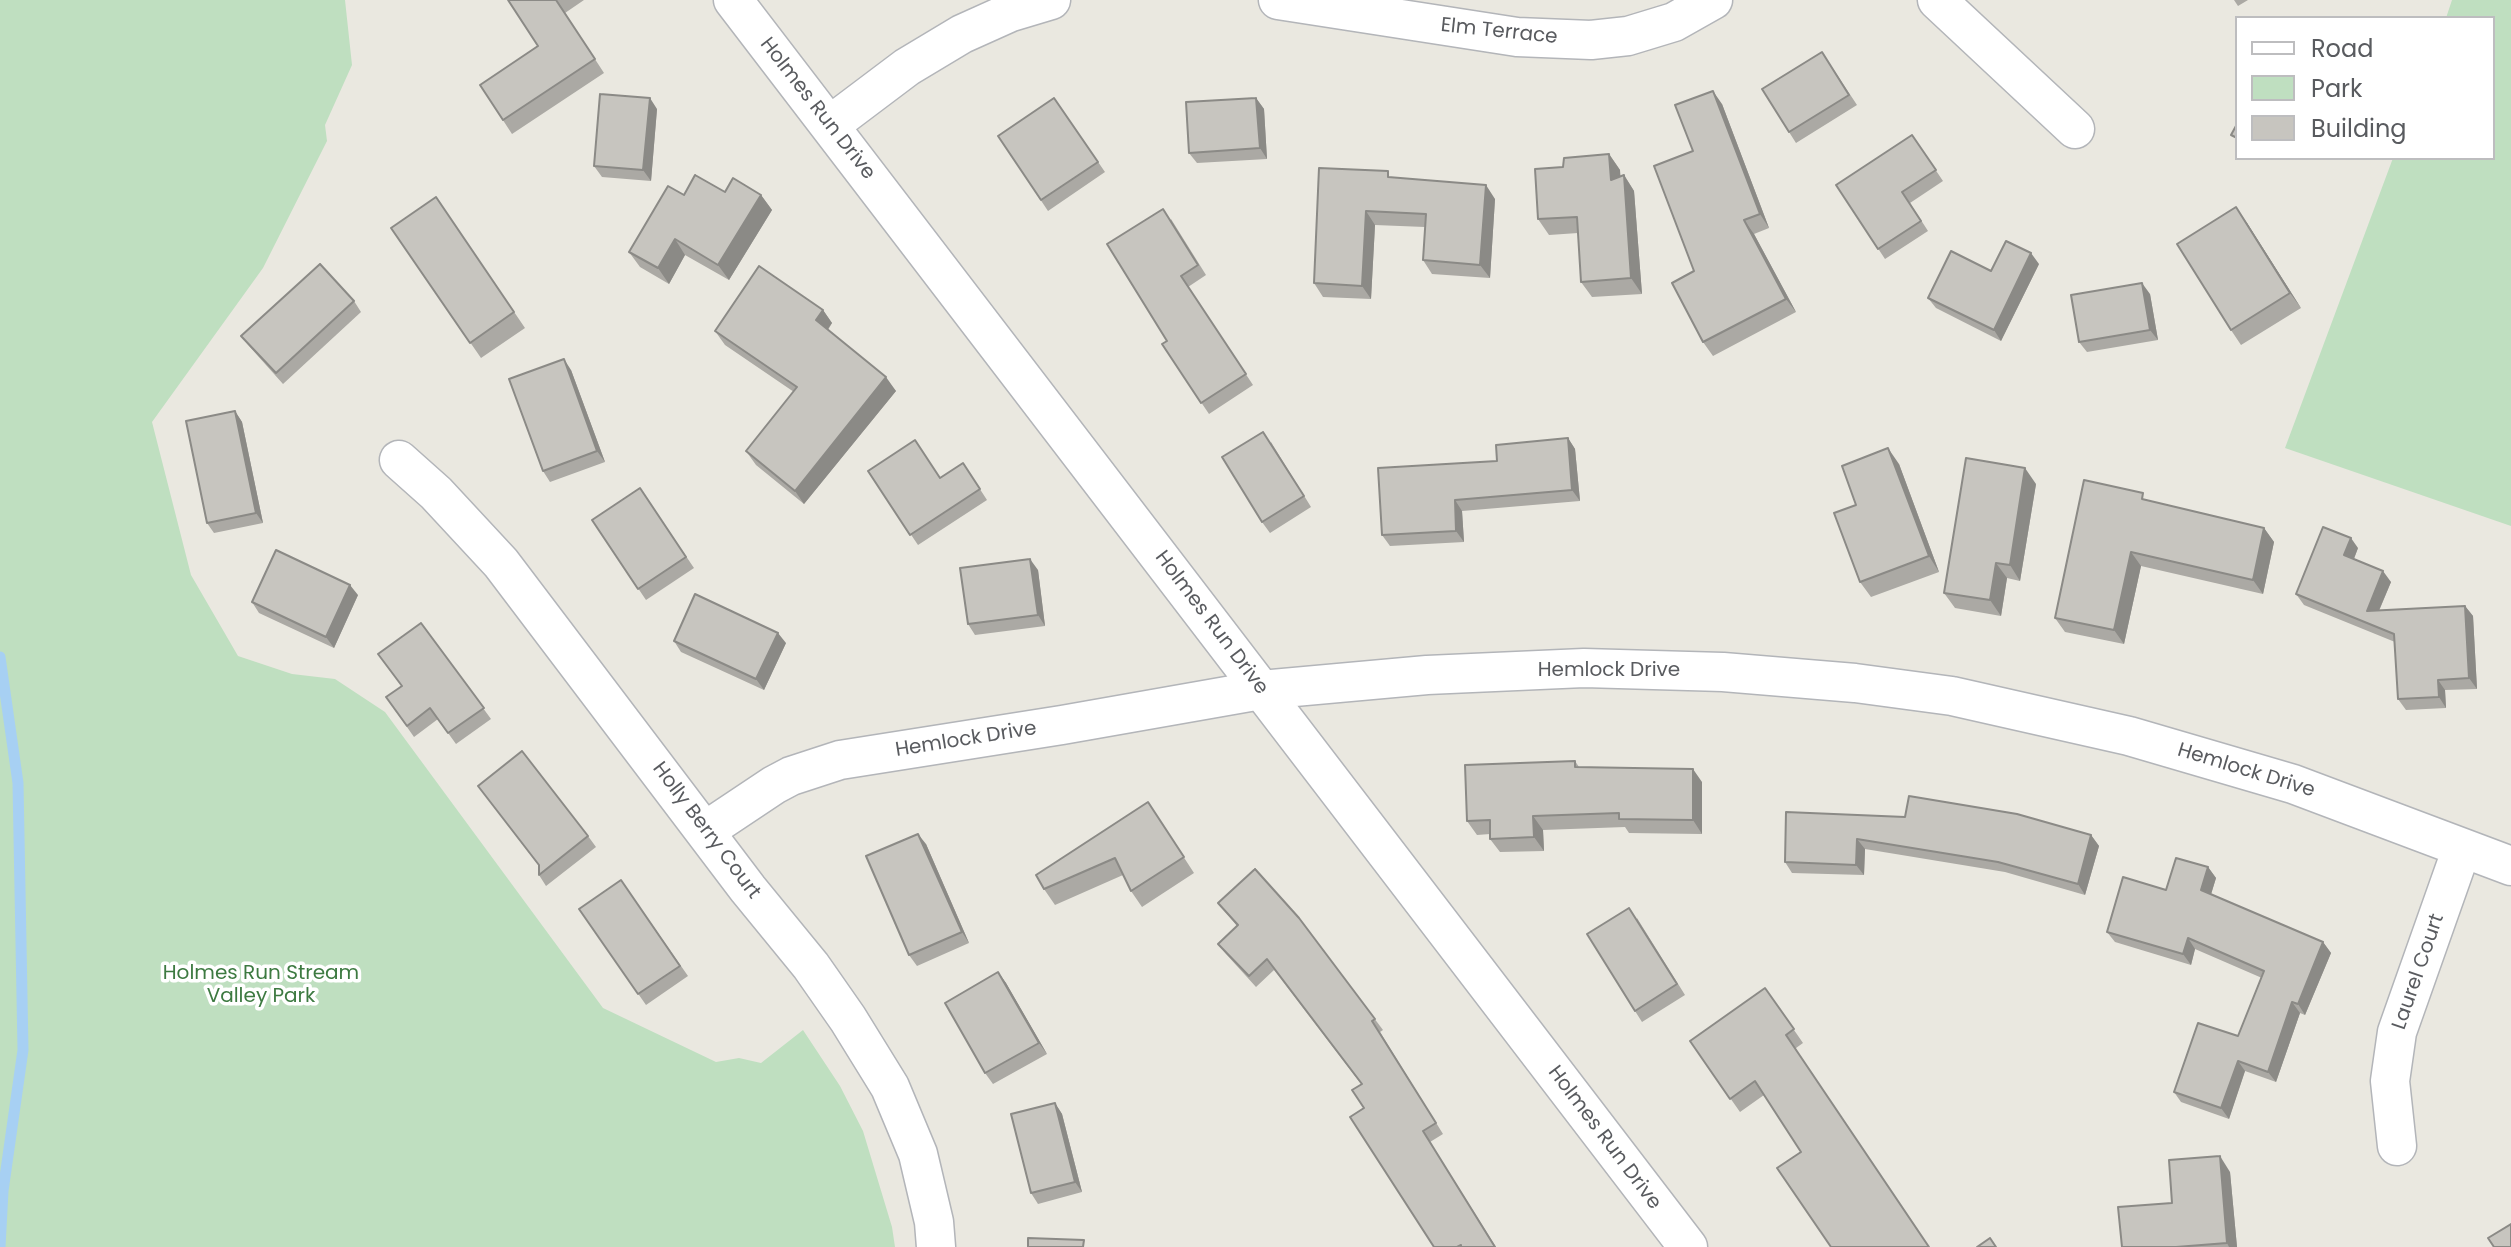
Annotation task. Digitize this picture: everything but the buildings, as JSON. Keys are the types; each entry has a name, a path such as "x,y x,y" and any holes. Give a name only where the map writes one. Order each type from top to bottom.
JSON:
{"street":[{"name":"Holmes Run Drive","path":"733,0 1688,1247"},
{"path":"830,125 907,67 962,34 1011,12 1051,0"},
{"name":"Elm Terrace","path":"1278,0 1517,37 1591,40 1628,36 1674,22 1713,0"},
{"path":"1937,0 2075,129"},
{"name":"Holly Berry Court","path":"399,460 436,493 501,563 811,966 857,1032 890,1087 918,1154 934,1222 936,1247"},
{"name":"Hemlock Drive","path":"705,831 782,780 840,760 1261,690 1427,675 1584,668 1723,672 1855,683 1952,696 2129,736 2293,784 2511,866"},
{"name":"Laurel Court","path":"2397,1146 2390,1081 2397,1032 2462,848"}],"green space":[{"name":"Holmes Run Stream Valley Park","path":"0,0 345,0 352,65 325,125 327,141 263,268 152,422 191,575 238,656 292,674 335,679 385,712 603,1008 716,1062 739,1058 761,1063 803,1030 840,1086 863,1131 892,1227 895,1247 0,1247"},
{"path":"2452,0 2511,0 2511,526 2285,448 2392,160 2495,160 2495,16 2447,16"}],"waterway":[{"path":"0,657 18,783 23,1050 3,1191 0,1247"}]}
